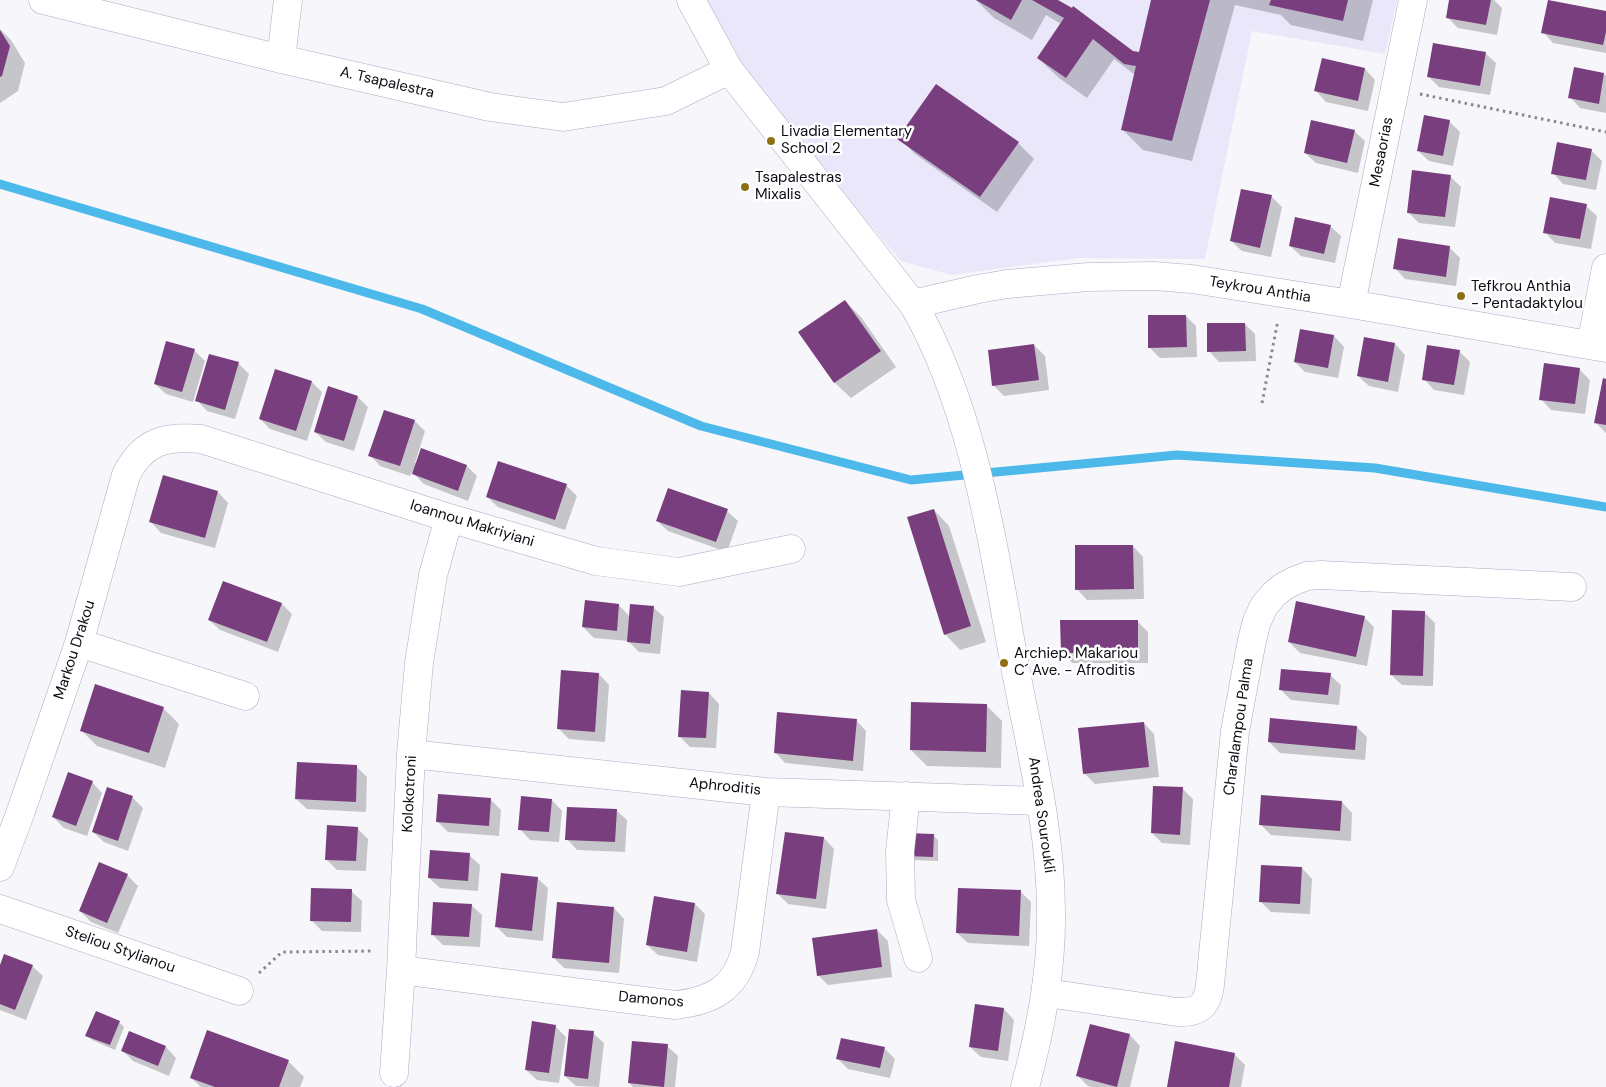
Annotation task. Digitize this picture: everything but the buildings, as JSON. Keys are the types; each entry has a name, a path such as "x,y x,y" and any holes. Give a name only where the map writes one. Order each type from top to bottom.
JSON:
{"street":[{"name":"A. Tsapalestra","path":"43,0 281,59 490,107 563,117 666,101 728,70"},
{"path":"281,59 288,0"},
{"name":"Andrea Souroukli","path":"691,0 728,70 913,304 934,345 956,403 972,456 992,544 1040,801 1050,885 1051,922 1046,993 1040,1030 1025,1087"},
{"name":"Mesaorias","path":"1351,304 1413,0"},
{"path":"1599,346 1606,268"},
{"name":"Teykrou Anthia","path":"913,304 1007,284 1088,276 1154,276 1192,279 1351,304 1599,346"},
{"name":"Ioannou Makriyiani","path":"160,442 177,437 201,439 449,518 596,562 679,572 791,549"},
{"name":"Markou Drakou","path":"0,867 21,812 79,643 126,475 140,454 148,447 160,442"},
{"name":"Kolokotroni","path":"394,1073 402,960 411,754 419,663 433,575 449,518"},
{"name":"Charalampou Palma","path":"1046,993 1188,1013 1199,1009 1205,1003 1209,995 1239,704 1250,649 1258,621 1264,606 1282,587 1307,576 1321,575 1572,587"},
{"path":"79,643 245,696"},
{"name":"Aphroditis","path":"411,754 766,792 1040,801"},
{"name":"Damonos","path":"402,960 675,1005 709,998 734,980 742,965 766,792"},
{"path":"906,796 900,851 901,900 918,958"},
{"name":"Steliou Stylianou","path":"0,909 239,991"}],"path":[{"path":"1395,89 1606,132"},
{"path":"1262,403 1283,294"},
{"path":"239,991 282,952 402,960"}],"shaded area":[{"path":"706,0 1397,0 1385,54 1252,31 1205,259 1078,258 951,275 901,261 762,98"}],"waterway":[{"path":"0,184 422,309 701,426 911,480 1177,455 1375,468 1606,507"}],"place":[{"name":"Livadia Elementary School 2","path":"771,141"},
{"name":"Tsapalestras Mixalis","path":"745,187"},
{"name":"Tefkrou Anthia - Pentadaktylou","path":"1461,296"},
{"name":"Archiep. Makariou C´ Ave. - Afroditis","path":"1004,663"}]}
